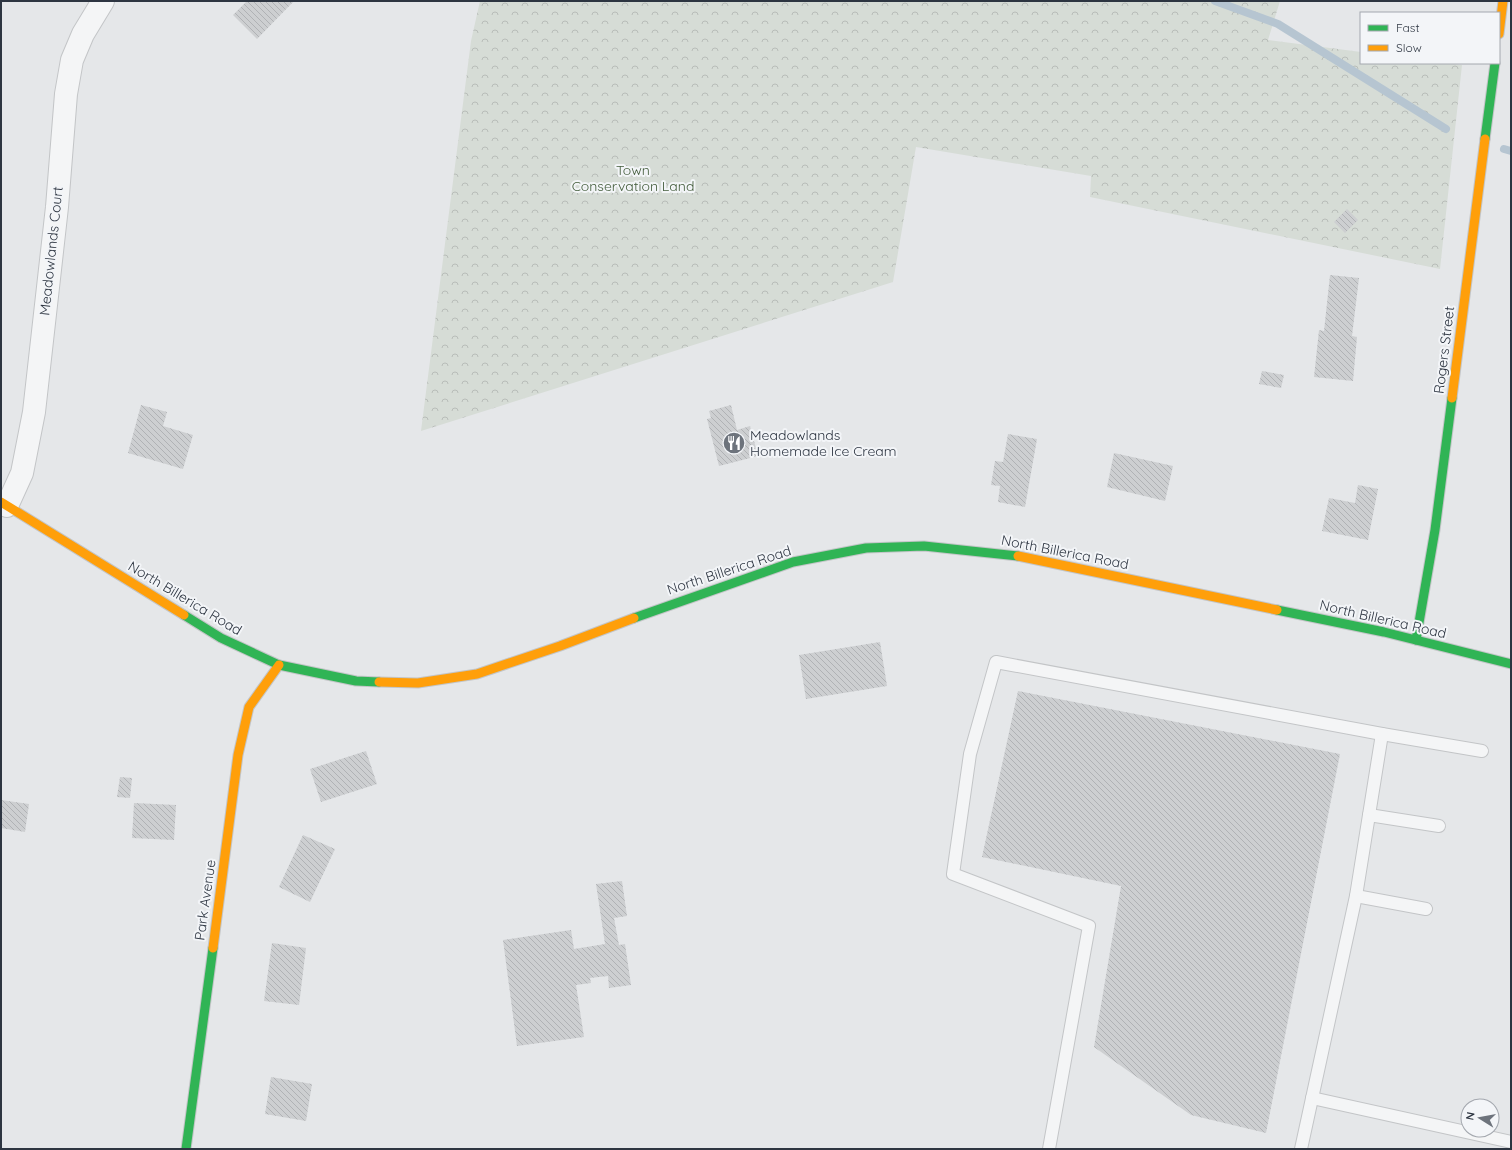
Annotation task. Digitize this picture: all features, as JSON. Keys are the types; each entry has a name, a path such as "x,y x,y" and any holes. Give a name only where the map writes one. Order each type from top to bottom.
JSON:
{"main road":[{"path":"1500,26 1503,1"},
{"name":"Rogers Street","path":"1416,640 1436,530 1495,64"},
{"name":"North Billerica Road","path":"4,504 221,638 279,665 356,681 418,683 477,674 560,646 669,605 793,562 866,548 924,546 1010,554 1200,593 1416,640 1511,664"},
{"name":"Park Avenue","path":"186,1149 238,756 249,707 279,665"}],"street":[{"name":"Meadowlands Court","path":"4,504 22,473 34,412 56,207 66,94 72,60 83,34 103,1"}],"lane":[{"path":"1049,1149 1089,926 953,874 970,754 996,662 1382,734 1482,751"},
{"path":"1301,1149 1356,896 1382,734"},
{"path":"1369,815 1439,826"},
{"path":"1356,896 1426,909"},
{"path":"1312,1098 1511,1142"}],"green space":[{"name":"Town Conservation Land","path":"480,1 1280,1 1268,40 1360,52 1360,64 1462,65 1440,269 1090,197 1091,176 916,147 893,282 421,431 471,41"}],"building":[{"path":"247,1 294,1 257,39 233,15"},
{"path":"1347,209 1358,220 1345,233 1334,222"},
{"path":"1330,275 1359,278 1352,336 1357,337 1353,381 1314,377 1319,330 1324,331"},
{"path":"1262,371 1284,375 1281,388 1259,384"},
{"path":"141,405 167,412 163,426 193,435 183,469 128,453"},
{"name":"Meadowlands Homemade Ice Cream","path":"731,405 737,430 750,426 758,456 719,466 707,419 711,418 709,411"},
{"path":"1008,434 1037,439 1025,507 998,502 1000,486 991,485 995,461 1003,462"},
{"path":"1114,453 1173,466 1165,501 1107,487"},
{"path":"1358,485 1378,489 1368,540 1322,531 1329,498 1355,503"},
{"path":"880,642 887,686 806,699 799,655"},
{"path":"1018,691 1340,754 1266,1133 1191,1115 1094,1047 1121,886 982,857"},
{"path":"366,751 377,784 321,802 310,769"},
{"path":"120,777 132,778 130,798 117,797"},
{"path":"1,800 29,804 25,832 1,828"},
{"path":"134,803 176,805 174,840 132,838"},
{"path":"303,835 335,849 310,902 279,887"},
{"path":"622,881 627,916 614,918 619,945 625,944 631,985 609,988 608,976 590,978 591,983 576,985 584,1037 517,1046 503,940 571,930 574,949 605,944 596,884"},
{"path":"272,943 306,948 299,1005 264,1001"},
{"path":"271,1077 312,1084 306,1121 265,1114"}],"waterway":[{"path":"1215,1 1278,24 1446,129"},
{"path":"1504,149 1511,151"}],"traffic: fast":[{"path":"1485,139 1495,64"},
{"path":"1416,640 1435,530 1452,398"},
{"path":"634,618 793,562 866,548 924,546 1018,556"},
{"path":"1277,610 1384,632 1511,664"},
{"path":"184,615 221,638 279,665 356,681 379,682"},
{"path":"186,1149 213,948"}],"traffic: slow":[{"path":"1500,26 1503,1"},
{"path":"1452,398 1485,139"},
{"path":"1,502 184,615"},
{"path":"1018,556 1277,610"},
{"path":"379,682 418,683 477,674 560,646 634,618"},
{"path":"213,948 238,755 249,707 279,665"}],"place":[{"name":"Meadowlands Homemade Ice Cream","path":"734,443"}]}
